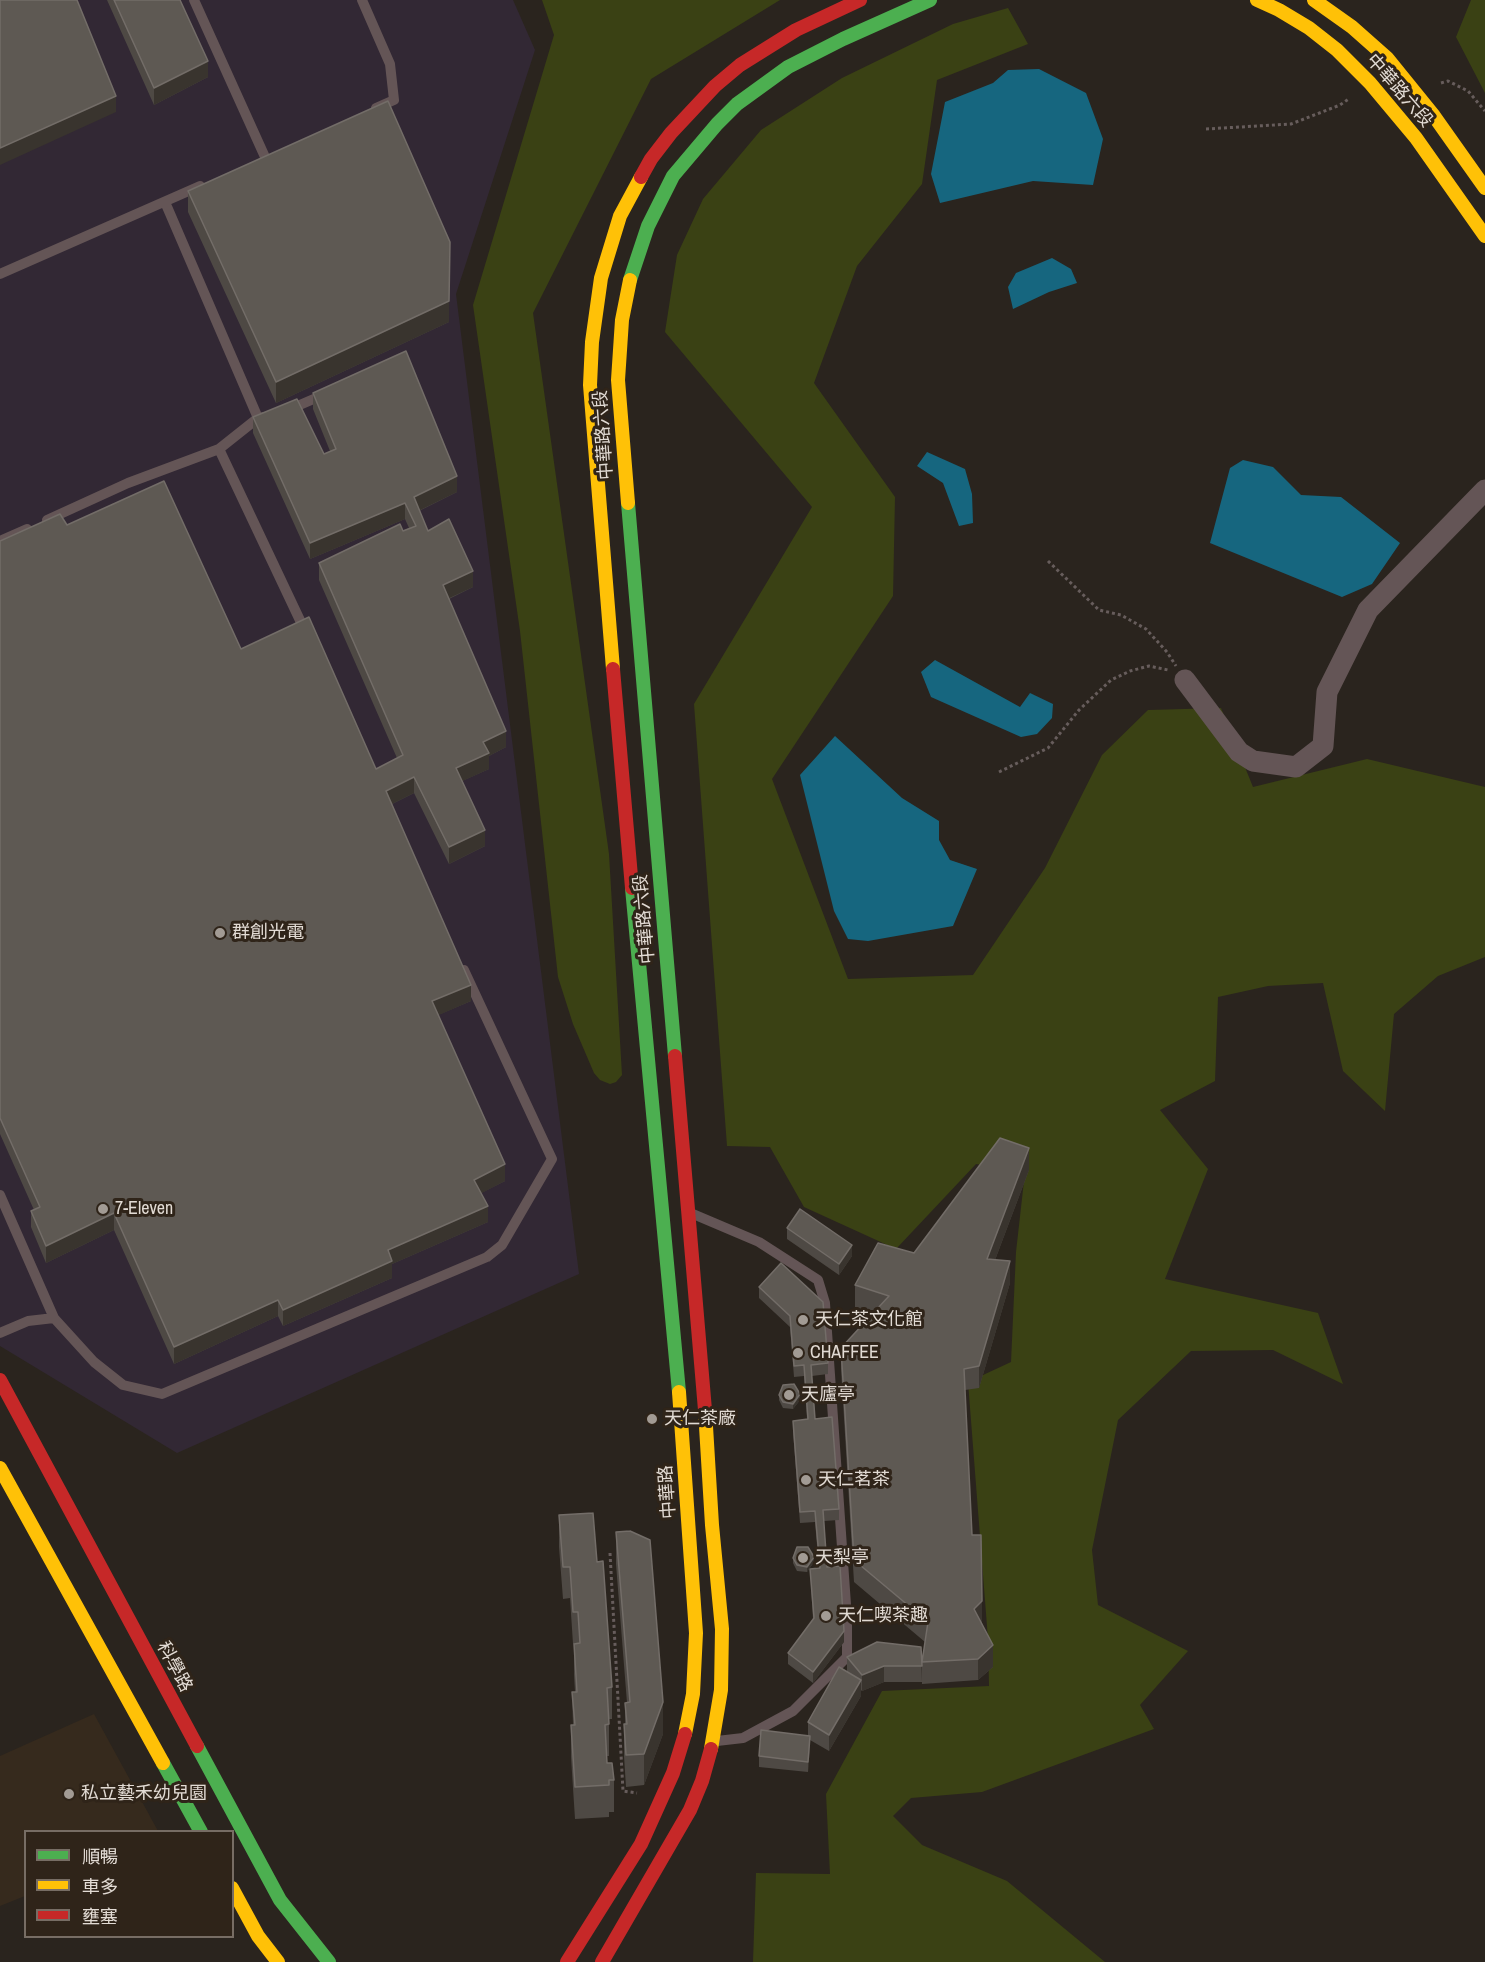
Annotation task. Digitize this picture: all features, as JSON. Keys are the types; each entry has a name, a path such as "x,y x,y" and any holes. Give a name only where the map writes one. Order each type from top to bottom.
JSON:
{"main road":[{"name":"中華路六段","path":"641,990 590,385 592,342 601,278 620,216 633,189 651,159 693,109 715,86 756,55 796,30 860,0"},
{"name":"中華路六段","path":"686,1185 618,380 619,346 627,290 648,226 673,176 698,144 737,104 759,86 808,56 930,0"},
{"name":"中華路六段","path":"1257,0 1309,28 1337,50 1370,83 1406,124 1485,236"},
{"name":"中華路六段","path":"1314,0 1352,27 1387,58 1426,106 1485,188"},
{"path":"1406,124 1426,106"},
{"name":"中華路","path":"567,1962 641,1844 673,1773 683,1743 693,1694 696,1633 678,1376 641,990"},
{"path":"602,1962 690,1810 702,1781 713,1742 721,1690 722,1629 686,1185"},
{"name":"科學路","path":"0,1380 280,1900 329,1962"},
{"path":"0,1468 200,1830"},
{"path":"234,1892 258,1936 278,1962"}],"street":[{"path":"1185,680 1239,752 1253,761 1296,766 1323,746 1327,692 1368,610 1485,490"},
{"path":"660,1186 686,1185"}],"lane":[{"path":"194,0 260,159 275,152"},
{"path":"362,0 390,64 394,100 362,114"},
{"path":"0,274 207,183"},
{"path":"165,202 258,418"},
{"path":"0,541 128,483 219,449 258,418 286,411 338,388"},
{"path":"219,449 310,642"},
{"path":"0,1195 54,1317 94,1362 123,1385 162,1394 487,1257 502,1245 552,1159 456,955"},
{"path":"689,1213 759,1242 818,1280 825,1303 847,1619 847,1657 793,1711 743,1738 713,1742"},
{"path":"0,1333 27,1321 54,1317"},
{"path":"686,1488 710,1487"}],"path":[{"path":"1426,106 1434,86 1448,81 1468,91 1485,111"},
{"path":"1206,129 1291,124 1340,105 1370,83"},
{"path":"1048,561 1099,610 1121,615 1146,629 1167,652 1185,680"},
{"path":"999,772 1047,748 1079,710 1112,680 1130,670 1149,666 1168,670 1185,680"},
{"path":"610,1553 623,1791 663,1795"}],"shaded area":[{"path":"0,0 513,0 535,50 456,294 579,1274 177,1453 0,1346"},
{"name":"私立藝禾幼兒園","path":"94,1714 157,1830 24,1830 24,1896 0,1906 0,1756"}],"green space":[{"path":"542,0 780,0 651,79 533,313 609,854 622,1075 616,1082 610,1084 600,1080 594,1073 573,1024 558,977 520,631 473,305 554,35"},
{"path":"1471,0 1485,0 1485,93 1456,37"},
{"path":"1008,8 1028,44 937,80 922,184 857,266 814,383 895,497 893,596 772,779 848,979 973,975 1045,868 1102,755 1148,710 1221,708 1253,787 1367,759 1485,787 1485,957 1438,976 1394,1014 1385,1111 1343,1071 1323,983 1268,986 1218,997 1215,1081 1160,1110 1208,1169 1165,1279 1318,1313 1343,1384 1273,1350 1191,1351 1118,1420 1092,1550 1098,1605 1188,1651 1140,1705 1154,1729 982,1792 911,1798 893,1816 922,1845 1007,1881 1105,1962 753,1962 756,1873 830,1874 826,1794 882,1691 989,1686 988,1639 968,1382 1011,1362 1016,1252 1025,1172 976,1164 896,1249 804,1207 770,1147 727,1146 694,704 812,507 665,332 677,255 703,199 761,130 842,78 953,24"}],"water":[{"path":"1039,69 1086,93 1103,139 1093,185 1033,181 940,203 931,174 945,102 993,83 1008,70"},
{"path":"1052,258 1071,269 1077,283 1049,292 1013,309 1008,287 1016,273"},
{"path":"927,452 965,469 972,494 973,523 959,526 943,483 917,466"},
{"path":"1243,460 1273,467 1301,495 1341,497 1400,543 1372,584 1342,597 1210,543 1230,468"},
{"path":"935,660 1020,707 1030,693 1053,704 1052,718 1037,734 1021,737 931,697 921,672"},
{"path":"835,736 902,798 939,821 939,840 950,860 977,869 953,926 868,941 848,939 834,911 800,775"}],"building":[{"path":"0,0 77,0 116,96 0,148"},
{"path":"114,0 180,0 208,61 154,88"},
{"path":"388,101 450,242 449,301 276,382 188,191"},
{"name":"群創光電","path":"406,351 457,476 414,497 428,531 449,519 473,571 443,585 506,731 483,742 489,753 456,768 485,830 449,847 414,777 386,791 471,985 432,1001 505,1164 474,1180 488,1206 388,1250 392,1261 283,1310 278,1300 174,1347 114,1213 46,1246 31,1211 40,1207 0,1118 0,541 60,514 67,525 164,481 241,649 309,617 376,769 403,755 319,563 400,524 403,531 416,526 405,503 310,543 253,417 297,399 324,454 336,449 313,393"},
{"path":"1000,1138 1029,1148 987,1259 1010,1261 979,1366 964,1369 972,1535 981,1535 982,1601 974,1609 993,1645 978,1659 922,1662 928,1622 854,1560 841,1348 889,1296 855,1285 878,1243 914,1253"},
{"path":"800,1209 852,1245 839,1264 787,1228"},
{"path":"781,1263 823,1302 828,1363 811,1365 815,1419 832,1417 839,1509 823,1510 827,1567 840,1566 844,1631 813,1672 788,1653 814,1618 810,1569 820,1568 815,1511 800,1512 793,1421 808,1419 804,1365 794,1366 790,1316 759,1287"},
{"name":"天廬亭","path":"794,1384 800,1394 793,1404 783,1402 779,1395 783,1385"},
{"path":"593,1513 597,1562 603,1561 612,1687 607,1688 609,1724 605,1725 607,1763 612,1763 614,1780 609,1780 609,1785 575,1787 571,1725 575,1725 572,1692 577,1692 574,1644 580,1643 578,1612 573,1612 570,1567 563,1567 559,1515"},
{"path":"630,1531 650,1540 663,1702 644,1754 626,1755 625,1703 630,1702 616,1532"},
{"name":"天梨亭","path":"797,1547 808,1547 814,1557 807,1567 797,1565 793,1558"},
{"path":"877,1642 921,1647 922,1666 884,1666 862,1675 847,1657"},
{"path":"839,1667 861,1680 829,1735 808,1722"},
{"path":"761,1730 810,1736 808,1762 759,1756"}],"traffic: fast":[{"path":"630,280 648,226 673,176 737,104 788,67 843,39 930,0"},
{"path":"628,503 675,1056"},
{"path":"632,888 679,1392"},
{"path":"197,1746 280,1900 329,1962"},
{"path":"163,1763 200,1830"}],"traffic: slow":[{"path":"1257,0 1309,28 1337,50 1370,83 1416,138 1485,236"},
{"path":"1314,0 1352,27 1387,58 1434,116 1485,188"},
{"path":"613,669 590,385 592,342 601,278 620,216 641,177"},
{"path":"628,503 618,380 622,320 630,280"},
{"path":"679,1392 696,1633 693,1694 685,1734"},
{"path":"705,1410 712,1525 722,1629 721,1690 711,1749"},
{"path":"0,1468 163,1763"},
{"path":"234,1892 258,1936 278,1962"}],"traffic: jam":[{"path":"641,177 651,159 671,133 715,86 740,65 796,30 860,0"},
{"path":"613,669 632,888"},
{"path":"675,1056 705,1410"},
{"path":"0,1380 197,1746"},
{"path":"567,1962 641,1844 673,1773 685,1734"},
{"path":"602,1962 690,1810 702,1781 711,1749"}],"place":[{"name":"群創光電","path":"220,933"},
{"name":"7-Eleven","path":"103,1209"},
{"name":"天仁茶文化館","path":"803,1320"},
{"name":"CHAFFEE","path":"798,1353"},
{"name":"天廬亭","path":"789,1395"},
{"name":"天仁茶廠","path":"652,1419"},
{"name":"天仁茗茶","path":"806,1480"},
{"name":"天梨亭","path":"803,1558"},
{"name":"天仁喫茶趣","path":"826,1616"},
{"name":"私立藝禾幼兒園","path":"69,1794"}]}
